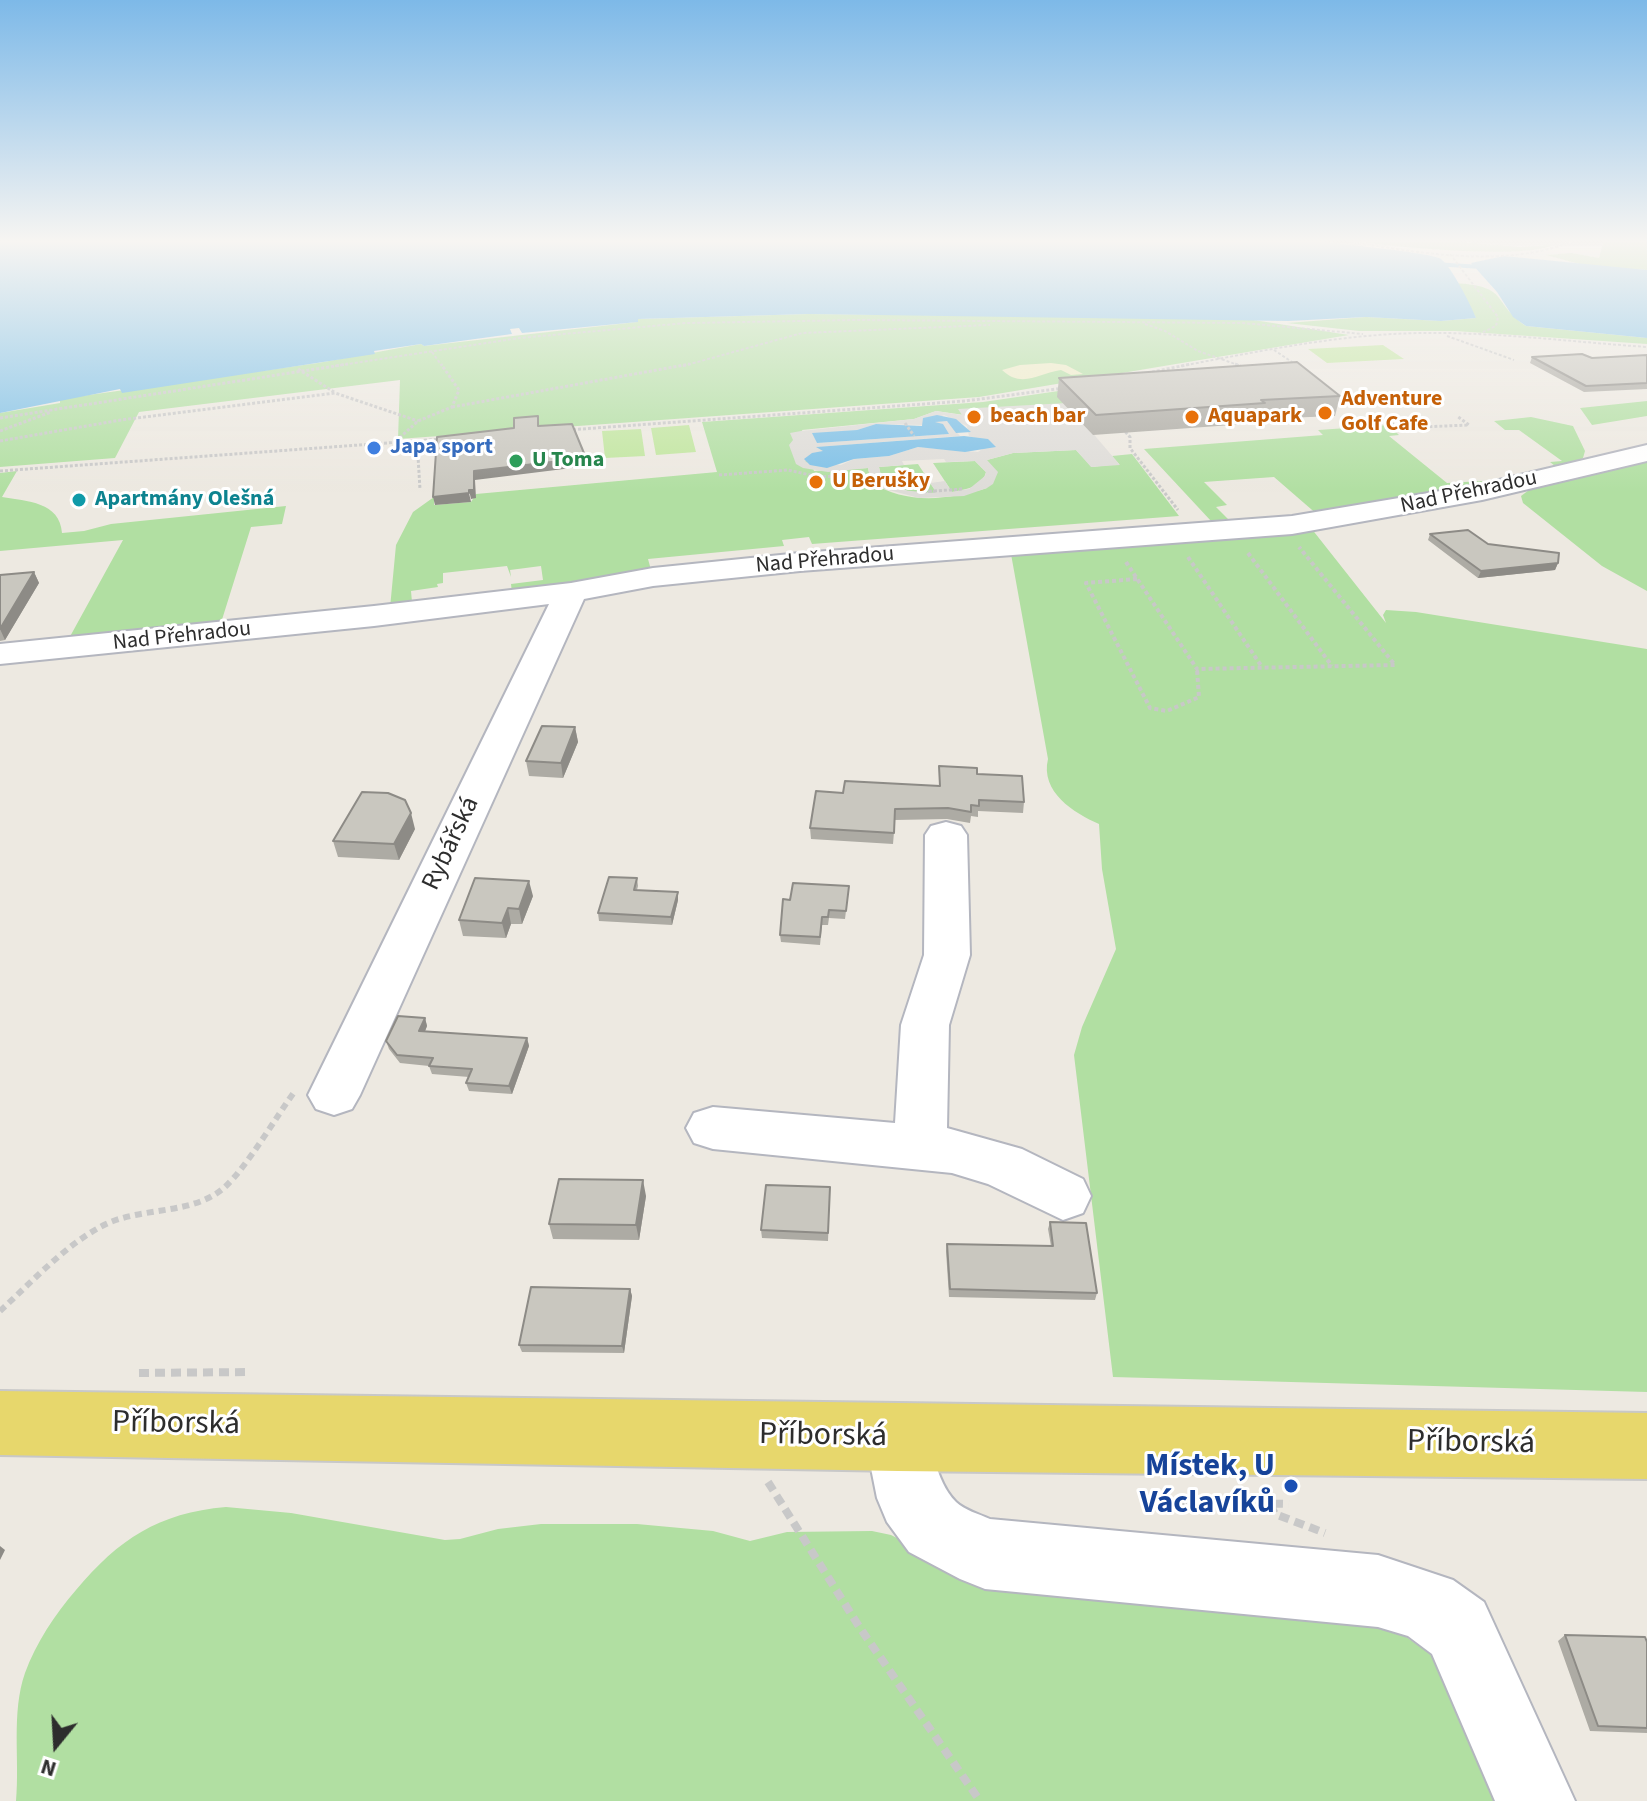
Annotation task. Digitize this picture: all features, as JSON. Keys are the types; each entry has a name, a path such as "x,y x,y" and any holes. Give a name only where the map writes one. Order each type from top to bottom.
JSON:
{"main road":[{"name":"Příborská","path":"0,1423 898,1438 1647,1446"}],"street":[{"name":"Nad Přehradou","path":"0,654 358,618 571,592 653,577 784,564 1110,538 1190,544 1482,492 1647,453"},
{"name":"Rybářská","path":"340,1083 571,592"},
{"path":"920,1148 925,1025 947,955 946,835"},
{"path":"713,1128 952,1151 1003,1165 1063,1196"},
{"path":"898,1438 911,1498 933,1528 985,1554 1378,1591 1427,1606 1458,1628 1535,1801"}],"path":[{"path":"0,418 519,338 674,324"},
{"path":"396,442 418,421 452,407 677,368 802,333 1019,324"},
{"path":"1146,324 1165,331 1198,351 1246,370 1255,367"},
{"path":"1255,324 1376,335 1441,334 1647,347"},
{"path":"1468,336 1480,334 1495,324"},
{"path":"1441,334 1514,360"},
{"path":"1151,372 1376,335"},
{"path":"1274,350 1295,365"},
{"path":"432,352 459,390 452,407"},
{"path":"298,369 335,393 418,421"},
{"path":"559,430 965,401 1063,388"},
{"path":"0,441 121,420 335,393"},
{"path":"0,431 65,407"},
{"path":"1387,420 1398,428 1469,425 1457,416"},
{"path":"1115,421 1130,437 1130,448 1190,544 1190,557 1262,667"},
{"path":"906,425 914,436"},
{"path":"0,471 444,439"},
{"path":"417,440 420,489"},
{"path":"719,475 788,470 819,477 834,476 833,471"},
{"path":"936,491 920,492 962,488 951,490"},
{"path":"1110,538 1197,669 1199,697 1167,711 1150,708 1086,583 1137,579"},
{"path":"1197,669 1395,665 1295,542"},
{"path":"1240,550 1248,554 1332,666"},
{"path":"0,1311 70,1247 104,1225 132,1214 178,1207 209,1198 240,1170 290,1094 309,1083 340,1083"},
{"path":"139,1373 250,1372"},
{"path":"739,1435 860,1628 980,1801"},
{"path":"1161,1501 1289,1504"}],"green space":[{"path":"619,324 1279,324 1349,335 979,397 398,439 400,380 139,412 115,458 0,467 0,413 60,403 60,399 318,363 421,344"},
{"path":"1296,324 1524,324 1647,338 1647,344 1455,331 1359,331"},
{"path":"1383,345 1404,359 1327,363 1308,349"},
{"path":"1079,388 1063,404 983,409 964,415 936,411 914,419 802,430 814,471 868,468 871,482 913,497 942,497 987,488 987,460 1013,453 1076,450 1092,467 1119,464 1112,456 1132,454 1179,516 812,544 809,537 782,540 784,546 648,559 653,577 512,593 511,584 543,580 541,566 510,570 511,577 507,566 443,573 443,583 437,584 438,587 411,591 412,602 390,608 396,545 413,512 434,497 434,505 471,502 476,494 717,472 702,422 983,402"},
{"path":"1647,401 1647,416 1592,425 1580,408"},
{"path":"1531,417 1573,426 1585,451 1583,458 1535,478 1498,487 1416,503 1319,516 1274,477 1204,482 1227,505 1216,507 1228,519 1211,521 1144,449 1323,435 1318,430 1389,425 1399,435 1389,436 1447,483 1517,479 1553,469 1555,466 1550,462 1562,461 1519,430 1505,430 1494,421"},
{"path":"689,425 696,452 656,455 651,428"},
{"path":"641,429 645,456 605,458 602,431"},
{"path":"1647,460 1647,591 1602,566 1523,503 1521,496 1529,490"},
{"path":"975,461 986,472 984,477 973,487 952,492 933,463"},
{"path":"918,464 937,493 910,492 882,480 879,467"},
{"path":"17,471 2,497 49,509 60,523 62,533 111,524 286,506 282,524 251,527 220,626 67,642 123,540 0,551 0,473"},
{"path":"1311,528 1386,623 1383,615 1386,610 1416,612 1647,649 1647,1392 1113,1377 1074,1055 1082,1027 1116,949 1102,869 1099,824 1061,800 1049,782 1048,759 1011,554"},
{"path":"226,1507 291,1513 445,1540 541,1524 637,1524 713,1531 750,1541 787,1532 872,1531 891,1535 941,1560 1353,1619 1399,1632 1445,1664 1514,1801 16,1801 17,1720 21,1688 35,1651 68,1599 108,1556 142,1532 180,1515"}],"sand":[{"path":"1020,365 1066,365 1083,374 1071,375 1061,370 1024,379 1009,376 1002,370"}],"shaded area":[{"path":"1067,403 1120,465 1091,467 1076,450 1013,453 987,460 998,472 993,484 987,488 964,496 919,498 881,488 871,482 868,468 828,472 803,468 796,464 789,445 793,440 790,433 914,419 936,411 962,415 958,409","holes":["944,415 967,426 969,436 990,444 978,452 918,447 889,456 854,459 841,465 805,462 826,452 818,447 960,436 947,421 940,420 934,422 949,434 817,443 813,434 857,430 876,424 923,425","944,459 946,462 975,461 986,472 985,476 969,489 952,492 945,481 930,483 936,492 932,493 901,490 882,480 879,467 904,465 902,461"]}],"water":[{"path":"0,324 616,324 522,333 519,328 510,329 512,334 374,351 375,354 122,393 120,389 0,413"},
{"path":"1523,324 1647,324 1647,338"},
{"path":"937,415 956,419 971,432 956,433 947,421 935,422 943,424 949,434 817,443 812,433 857,430 876,424 922,426 923,418"},
{"path":"964,436 988,439 996,447 965,452 918,447 889,456 854,459 827,468 810,465 804,459 812,453 823,451 816,447"}],"building":[{"path":"1582,354 1592,358 1647,355 1647,383 1586,386 1532,357"},
{"path":"1297,362 1340,396 1096,415 1059,378"},
{"path":"538,416 538,426 572,424 586,458 474,471 474,490 433,497 437,437 514,428 514,418"},
{"path":"1468,530 1488,544 1559,553 1558,563 1481,571 1430,534"},
{"path":"34,572 0,629 0,575"},
{"path":"542,726 575,727 561,763 526,761"},
{"path":"939,766 977,768 977,774 1022,776 1024,802 979,800 979,806 971,805 971,812 948,808 895,809 894,833 810,828 816,791 843,793 845,781 940,786"},
{"path":"362,792 388,793 405,800 411,813 394,844 333,841"},
{"path":"609,877 637,878 634,890 678,892 671,917 598,913"},
{"path":"475,878 529,881 519,909 508,908 502,923 459,920"},
{"path":"793,883 849,886 846,911 829,910 828,917 822,917 820,937 780,935 783,899 790,900"},
{"path":"398,1016 425,1018 419,1031 527,1038 509,1086 466,1083 472,1069 429,1066 433,1058 397,1055 386,1041"},
{"path":"559,1179 643,1180 636,1225 549,1224"},
{"path":"766,1185 830,1187 828,1233 761,1230"},
{"path":"1050,1222 1086,1223 1097,1293 950,1289 947,1244 1053,1246"},
{"path":"531,1287 630,1289 622,1346 519,1345"},
{"path":"1565,1635 1645,1637 1647,1728 1598,1726"}],"place":[{"name":"Adventure Golf Cafe","path":"1325,413"},
{"name":"beach bar","path":"974,417"},
{"name":"Aquapark","path":"1192,417"},
{"name":"Japa sport","path":"374,448"},
{"name":"U Toma","path":"516,461"},
{"name":"U Berušky","path":"816,482"},
{"name":"Apartmány Olešná","path":"79,500"},
{"name":"Místek, U Václavíků","path":"1291,1486"}]}
